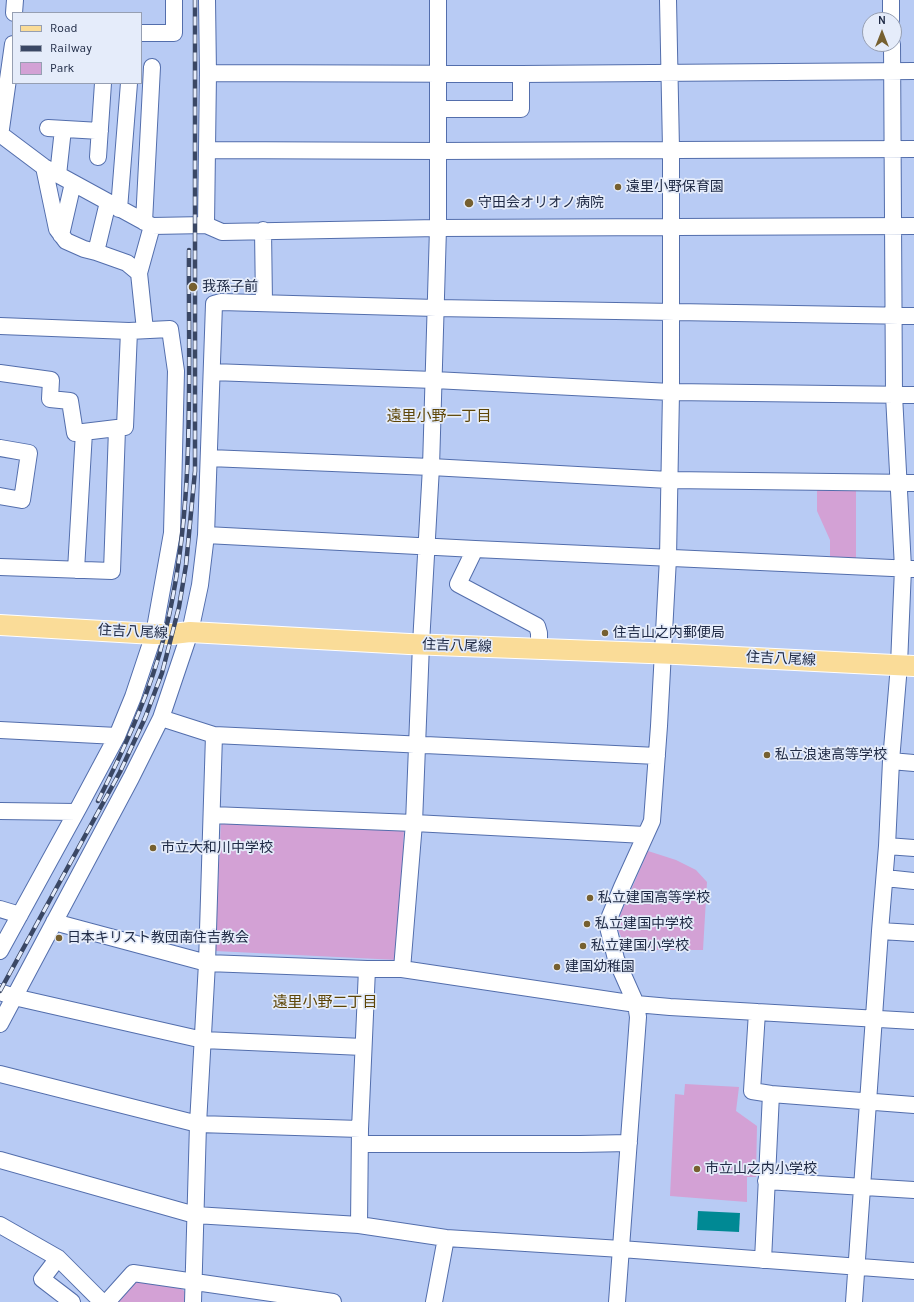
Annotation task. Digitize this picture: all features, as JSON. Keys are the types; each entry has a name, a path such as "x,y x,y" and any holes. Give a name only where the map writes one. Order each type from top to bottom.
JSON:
{"main road":[{"name":"住吉八尾線","path":"0,625 154,634 190,632 421,644 662,653 906,666"}],"street":[{"path":"14,12 15,0"},
{"path":"142,33 174,33 174,0"},
{"path":"206,225 208,74 207,0"},
{"path":"402,969 414,823 421,644 431,467 438,228 438,0"},
{"path":"617,1302 638,1017 636,1004 616,959 608,927 610,916 622,887 652,821 657,756 668,558 671,392 671,149 668,0"},
{"path":"891,0 891,12"},
{"path":"12,51 0,135 44,167 148,224 206,225 222,232 263,230 438,228 914,226"},
{"path":"854,1302 885,878 891,761 906,666 909,568 907,483 894,395 892,52"},
{"path":"0,373 51,380 50,398 70,401 75,434 125,427 137,331 139,273 148,224 152,67"},
{"path":"208,74 521,74 914,71"},
{"path":"438,109 521,109 521,74"},
{"path":"98,157 103,84"},
{"path":"96,252 113,206 129,84"},
{"path":"58,175 55,129 100,131"},
{"path":"207,150 438,151 914,149"},
{"path":"44,167 57,229 66,241 84,249 126,263 139,273"},
{"path":"61,235 73,183"},
{"path":"263,230 264,303"},
{"path":"0,1024 7,995 54,922 131,778 161,718 190,632 200,585 206,535 210,458 214,304 222,302 436,308 914,316"},
{"path":"0,326 137,331 170,329 176,371 172,533 154,634 117,736 0,951"},
{"path":"212,372 434,380 671,392 914,395"},
{"path":"0,567 112,571 117,429"},
{"path":"76,570 84,432"},
{"path":"0,448 29,453 22,500 0,496"},
{"path":"210,458 431,467 669,480 907,483"},
{"path":"206,535 427,547 909,568"},
{"path":"475,549 458,584 537,626 539,633 539,649"},
{"path":"161,718 214,735 657,756"},
{"path":"0,730 117,736"},
{"path":"193,1302 198,1124 204,1040 214,735"},
{"path":"891,761 914,763"},
{"path":"0,811 76,812"},
{"path":"212,815 414,823 645,836"},
{"path":"887,846 914,848"},
{"path":"885,878 914,881"},
{"path":"0,909 20,915"},
{"path":"54,922 207,963 402,969 636,1004 914,1021"},
{"path":"880,931 914,933"},
{"path":"359,1225 360,1137 367,969"},
{"path":"7,995 204,1040 363,1047"},
{"path":"757,1012 752,1091 770,1094 914,1105"},
{"path":"0,1074 198,1124 360,1137 580,1144 629,1143"},
{"path":"763,1260 770,1094"},
{"path":"0,1160 195,1215 359,1225 446,1238 621,1249 914,1271"},
{"path":"766,1181 914,1190"},
{"path":"0,1225 58,1258 102,1302"},
{"path":"434,1302 446,1238"},
{"path":"58,1258 42,1279 72,1302"},
{"path":"107,1302 133,1273 333,1302"}],"green space":[{"path":"817,487 856,488 856,558 830,558 830,540 817,511"},
{"path":"221,820 404,829 398,960 215,951"},
{"path":"648,851 676,860 696,870 707,882 703,950 651,950 626,948 616,925"},
{"path":"685,1084 739,1087 736,1111 757,1126 756,1177 747,1177 747,1202 670,1196 675,1094 684,1095"},
{"path":"135,1281 177,1284 185,1292 184,1302 114,1302"}],"shaded area":[{"path":"698,1211 740,1213 739,1232 697,1230"}],"railway":[{"path":"0,991 120,772 145,718 162,673 179,607 186,565 195,471 195,0"},
{"path":"98,801 118,760 145,697 165,633 175,586 182,538 186,490 189,394 189,250"}],"place":[{"name":"遠里小野保育園","path":"618,187"},
{"name":"守田会オリオノ病院","path":"469,203"},
{"name":"我孫子前","path":"193,287"},
{"name":"住吉山之内郵便局","path":"605,633"},
{"name":"私立浪速高等学校","path":"767,755"},
{"name":"市立大和川中学校","path":"153,848"},
{"name":"私立建国高等学校","path":"590,898"},
{"name":"私立建国中学校","path":"587,924"},
{"name":"日本キリスト教団南住吉教会","path":"59,938"},
{"name":"私立建国小学校","path":"583,946"},
{"name":"建国幼稚園","path":"557,967"},
{"name":"市立山之内小学校","path":"697,1169"}],"district":[{"name":"遠里小野一丁目","path":"439,417"},
{"name":"遠里小野二丁目","path":"325,1003"}]}
